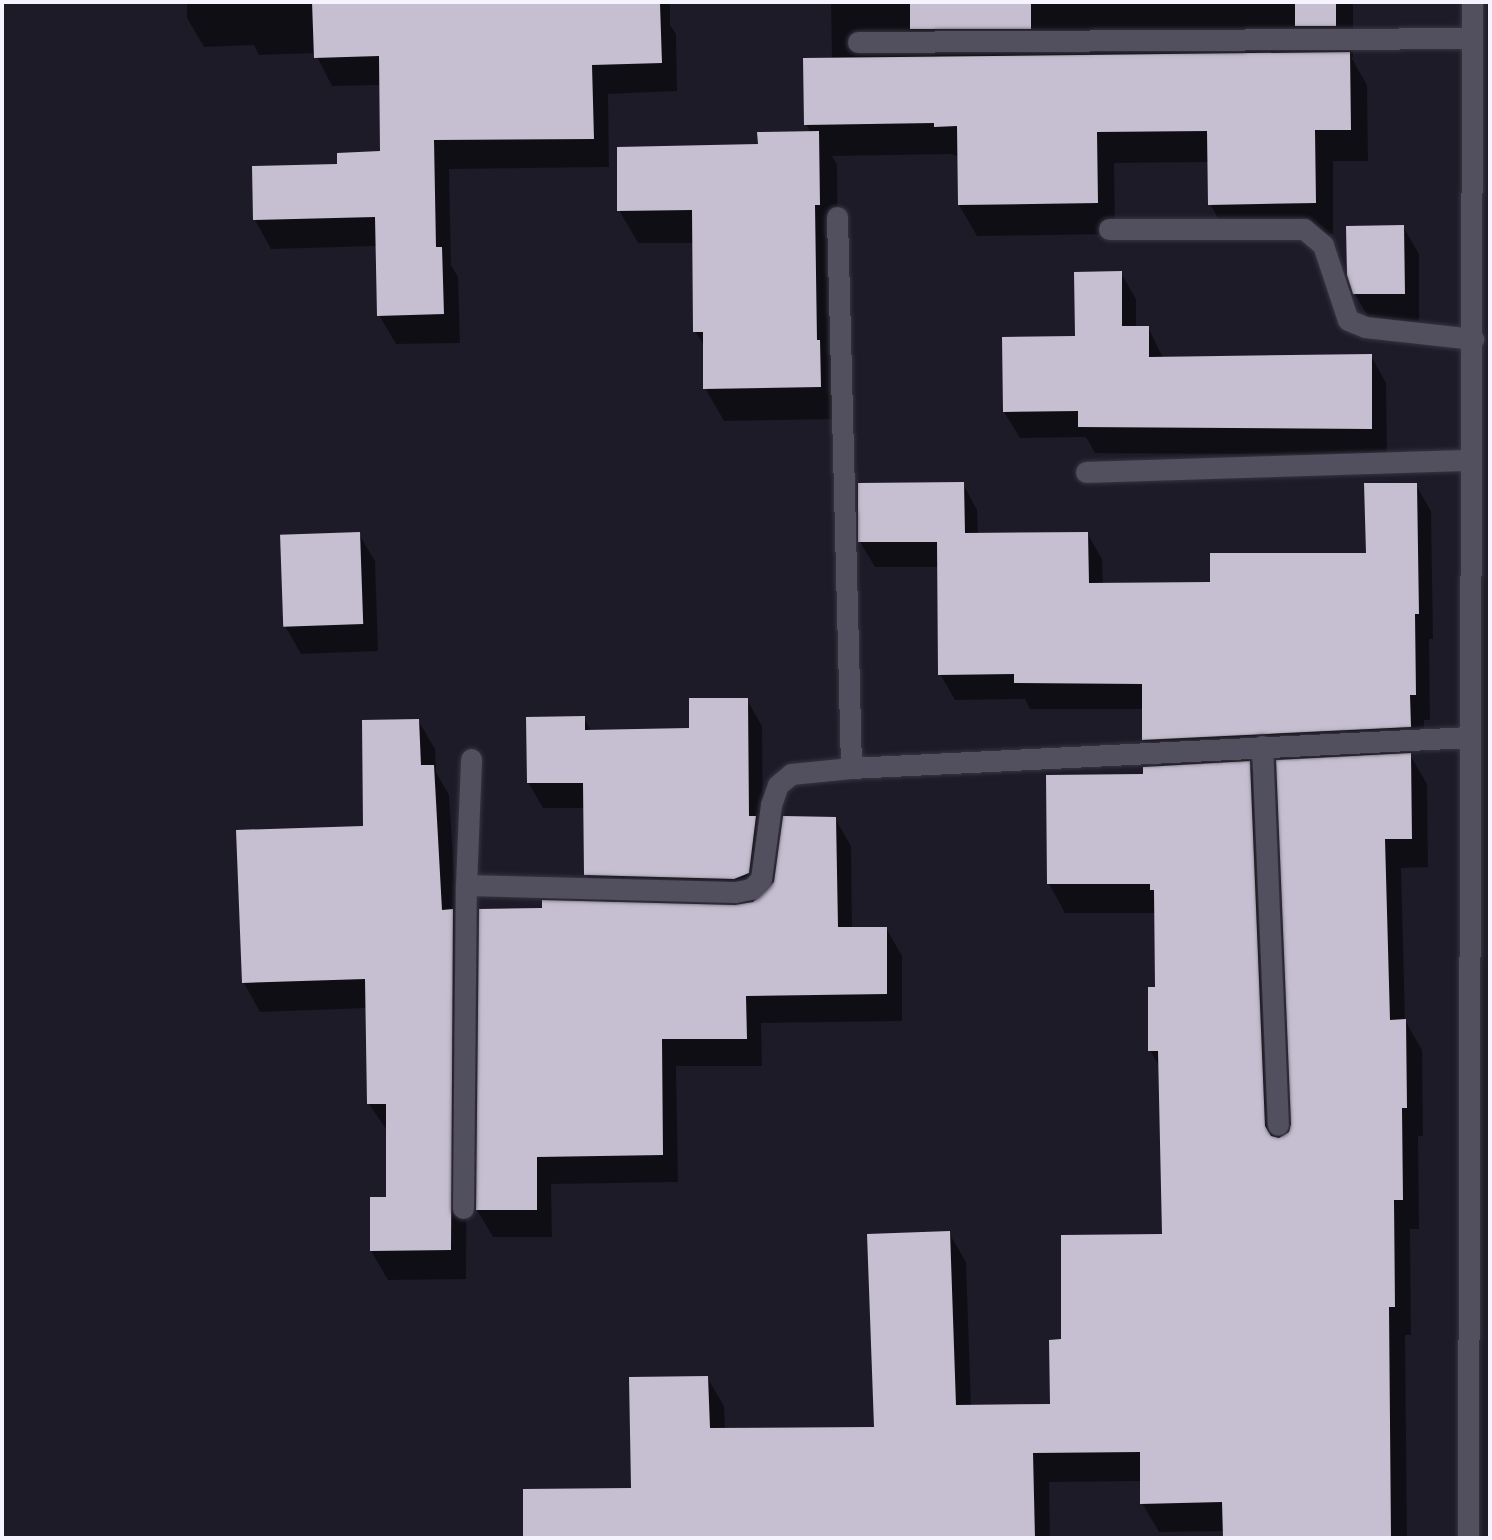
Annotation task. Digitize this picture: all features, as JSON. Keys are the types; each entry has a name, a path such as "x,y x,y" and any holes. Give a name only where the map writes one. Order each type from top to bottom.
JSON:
{"street":[{"path":"1468,1538 1470,460 1474,339 1472,2"},
{"path":"858,42 1472,38"},
{"path":"837,217 851,768"},
{"path":"1109,229 1304,229 1323,245 1348,320 1365,327 1474,339"},
{"path":"1086,472 1470,460"},
{"path":"466,885 735,892 751,889 761,879 771,805 783,779 792,774 851,768 1470,737"},
{"path":"1262,746 1278,1125"},
{"path":"463,1208 466,885 471,759"}],"building":[{"path":"312,2 660,4 662,63 592,65 594,139 434,140 436,247 442,247 444,314 377,316 375,217 253,220 252,166 337,164 337,153 380,151 379,56 314,58"},
{"path":"910,2 1031,2 1031,29 910,29"},
{"path":"1295,2 1336,2 1336,26 1295,26"},
{"path":"1350,52 1351,130 1315,130 1316,203 1208,205 1207,131 1097,132 1098,203 958,205 957,126 934,127 934,123 804,125 803,58"},
{"path":"819,131 820,205 815,205 817,340 820,340 821,387 703,389 703,332 693,332 692,210 617,211 617,147 758,144 757,132"},
{"path":"1404,225 1405,294 1353,294 1347,275 1346,226"},
{"path":"1122,271 1122,326 1149,326 1149,357 1372,354 1372,429 1078,427 1078,411 1003,412 1002,337 1075,336 1074,272"},
{"path":"964,482 965,533 1088,532 1089,583 1210,582 1210,553 1366,553 1364,483 1417,483 1419,614 1415,614 1416,695 1410,695 1411,727 1142,740 1142,684 1014,683 1014,674 938,675 937,542 858,542 858,483"},
{"path":"360,532 363,624 283,627 280,535"},
{"path":"689,698 748,698 749,816 756,816 749,873 734,879 584,875 583,783 527,783 526,717 585,716 585,730 689,728"},
{"path":"419,719 421,765 434,765 442,910 453,909 451,1250 370,1251 370,1197 386,1197 386,1104 367,1104 365,979 242,983 236,830 363,826 362,720"},
{"path":"1411,753 1412,839 1385,839 1390,1020 1406,1019 1407,1108 1402,1108 1403,1200 1394,1200 1395,1307 1389,1307 1391,1538 1223,1538 1222,1502 1140,1504 1140,1452 1033,1453 1035,1538 523,1538 523,1489 631,1488 629,1377 708,1376 710,1428 874,1427 867,1234 950,1231 956,1405 1050,1404 1049,1340 1061,1339 1061,1235 1162,1234 1158,1051 1148,1051 1148,987 1155,987 1154,890 1150,890 1150,884 1047,884 1046,775 1143,774 1143,767 1250,761 1265,1126 1271,1136 1279,1138 1289,1132 1291,1124 1276,760"},
{"path":"783,816 836,817 838,927 887,927 887,994 746,996 747,1039 662,1039 663,1155 537,1157 537,1210 476,1210 479,909 542,908 542,900 735,905 753,902 774,882"}]}
